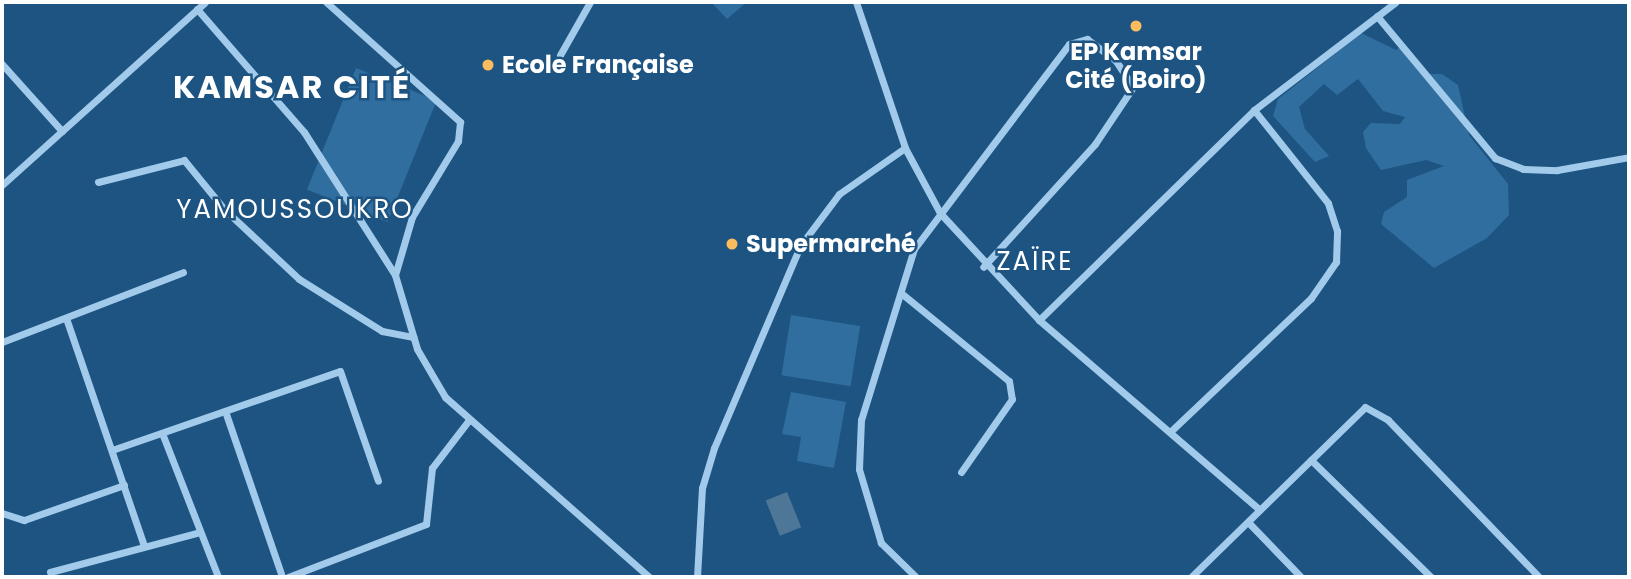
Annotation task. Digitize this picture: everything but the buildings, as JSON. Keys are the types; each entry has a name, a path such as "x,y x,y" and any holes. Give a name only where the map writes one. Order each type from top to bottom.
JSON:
{"street":[{"path":"2,185 205,2"},
{"path":"326,2 460,122 458,141 412,217 395,275"},
{"path":"560,55 590,2"},
{"path":"856,2 905,148 940,213 983,267 1038,320 1171,431 1259,510"},
{"path":"1038,320 1254,110 1396,2"},
{"path":"197,9 304,132 395,275 413,337 445,397 649,577"},
{"path":"1377,16 1495,158 1523,169 1557,170 1629,157"},
{"path":"916,577 881,544 859,469 861,419 901,293 915,249 940,213 1069,44 1087,39 1116,61 1133,88 1095,144 983,267"},
{"path":"2,64 61,131"},
{"path":"1171,431 1311,298 1336,262 1338,231 1328,203 1254,110"},
{"path":"696,577 702,488 714,448 800,246 839,194 905,148"},
{"path":"98,182 184,160 224,209 299,278 382,331 413,337"},
{"path":"2,342 183,272"},
{"path":"901,293 1009,381 1012,399 961,472"},
{"path":"65,318 144,546"},
{"path":"112,450 340,371 377,481"},
{"path":"1191,577 1365,407 1388,420 1539,577"},
{"path":"225,411 282,577"},
{"path":"288,577 426,524 432,468 468,420"},
{"path":"162,433 218,577"},
{"path":"1311,460 1431,577"},
{"path":"2,513 24,520 124,485"},
{"path":"1248,522 1301,577"},
{"path":"50,572 200,532"}],"shaded area":[{"path":"711,2 747,2 727,19"},
{"path":"1361,33 1396,50 1404,44 1428,74 1442,74 1458,85 1469,135 1508,184 1509,215 1487,238 1434,268 1381,224 1384,212 1407,197 1407,180 1444,166 1426,160 1381,170 1366,148 1363,132 1371,123 1400,124 1405,117 1383,111 1358,79 1337,95 1324,84 1299,107 1305,129 1329,156 1315,162 1273,116 1278,99"},
{"path":"356,68 437,101 388,222 307,189"},
{"path":"791,315 860,326 851,386 781,375"},
{"path":"791,392 846,402 834,468 797,461 801,437 782,434"},
{"path":"787,492 801,527 780,536 766,501"}],"place":[{"name":"EP Kamsar Cité (Boiro)","path":"1136,26"},
{"name":"Ecole Française","path":"488,65"},
{"name":"Supermarché","path":"732,244"}],"district":[{"name":"KAMSAR CITÉ","path":"292,87"},
{"name":"YAMOUSSOUKRO","path":"295,210"},
{"name":"ZAÏRE","path":"1035,262"}]}
